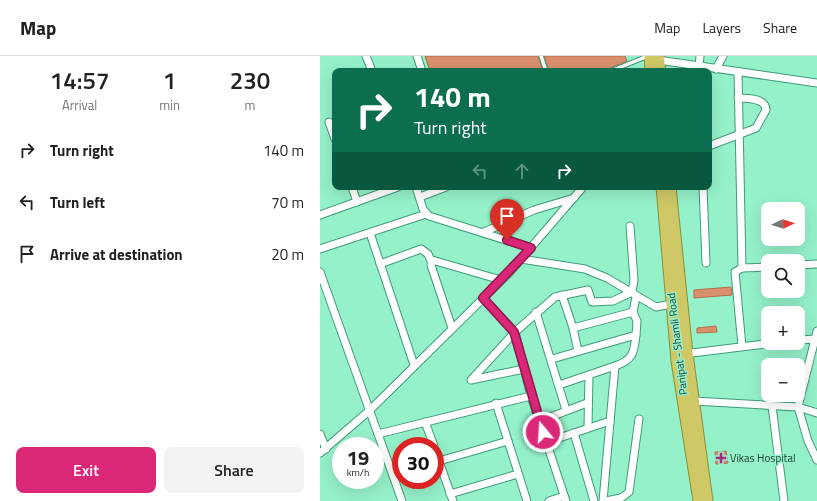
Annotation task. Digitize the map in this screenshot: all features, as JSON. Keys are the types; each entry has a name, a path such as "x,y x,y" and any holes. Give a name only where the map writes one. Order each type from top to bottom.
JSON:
{"highway":[{"name":"Panipat - Shamli Road","path":"662,190 672,304 682,355 694,401 707,501"},
{"name":"Panipat - Shamli Road","path":"670,190 682,355 699,501"}],"street":[{"path":"366,56 371,68"},
{"path":"417,56 421,68"},
{"path":"699,67 700,56"},
{"path":"716,69 723,56"},
{"path":"654,59 708,68"},
{"path":"712,69 817,83"},
{"path":"738,72 742,268"},
{"path":"712,145 756,128 766,108 760,101 738,98"},
{"path":"329,122 332,130"},
{"path":"353,190 358,202"},
{"path":"320,215 390,190"},
{"path":"417,190 426,214"},
{"path":"420,197 438,190"},
{"path":"323,451 370,410 501,280 531,248 581,190"},
{"path":"703,190 706,263"},
{"path":"484,232 520,215 574,198"},
{"path":"320,249 426,214 531,248"},
{"path":"559,385 625,362 634,352 637,321 634,312 634,280 630,226"},
{"path":"370,233 414,365"},
{"path":"380,264 421,249 428,254 452,328"},
{"path":"521,259 585,269 656,306 672,304"},
{"path":"431,261 435,260 501,280"},
{"path":"805,265 817,264"},
{"path":"742,346 735,274 736,271 742,268 761,267"},
{"path":"320,272 402,501"},
{"path":"524,369 471,380 514,332 555,297 588,290 593,302 616,300 634,294"},
{"path":"562,295 573,328 578,351"},
{"path":"483,298 514,332 531,396 565,499 549,501"},
{"path":"536,312 552,359 566,410"},
{"path":"573,328 634,312"},
{"path":"552,359 636,335"},
{"path":"805,338 816,336 798,407 808,441 817,460"},
{"path":"682,355 761,344"},
{"path":"615,366 604,501 623,497 629,492 639,419"},
{"path":"588,427 587,403 589,375"},
{"path":"378,434 496,403 531,396"},
{"path":"694,401 742,402 772,406 798,407 817,413"},
{"path":"496,403 527,501"},
{"path":"540,421 587,403"},
{"path":"772,406 784,501"},
{"path":"547,442 588,427 610,421"},
{"path":"425,422 431,437"},
{"path":"574,433 594,501"},
{"path":"320,434 323,451"},
{"path":"444,460 508,441"},
{"path":"444,475 452,497 518,474"}],"lane":[{"path":"541,56 545,68"},
{"path":"622,68 654,59"}],"building":[{"path":"425,56 538,56 542,68 429,68"},
{"path":"544,56 625,56 627,61 610,68 548,68"},
{"path":"731,287 732,295 694,298 694,290"},
{"path":"716,326 717,332 697,333 697,328"},
{"path":"726,451 728,463 716,464 715,452"}],"place":[{"name":"Vikas Hospital","path":"721,458"}],"route":[{"path":"507,240 531,248 509,273 483,298 514,332 531,396 543,432"}]}
